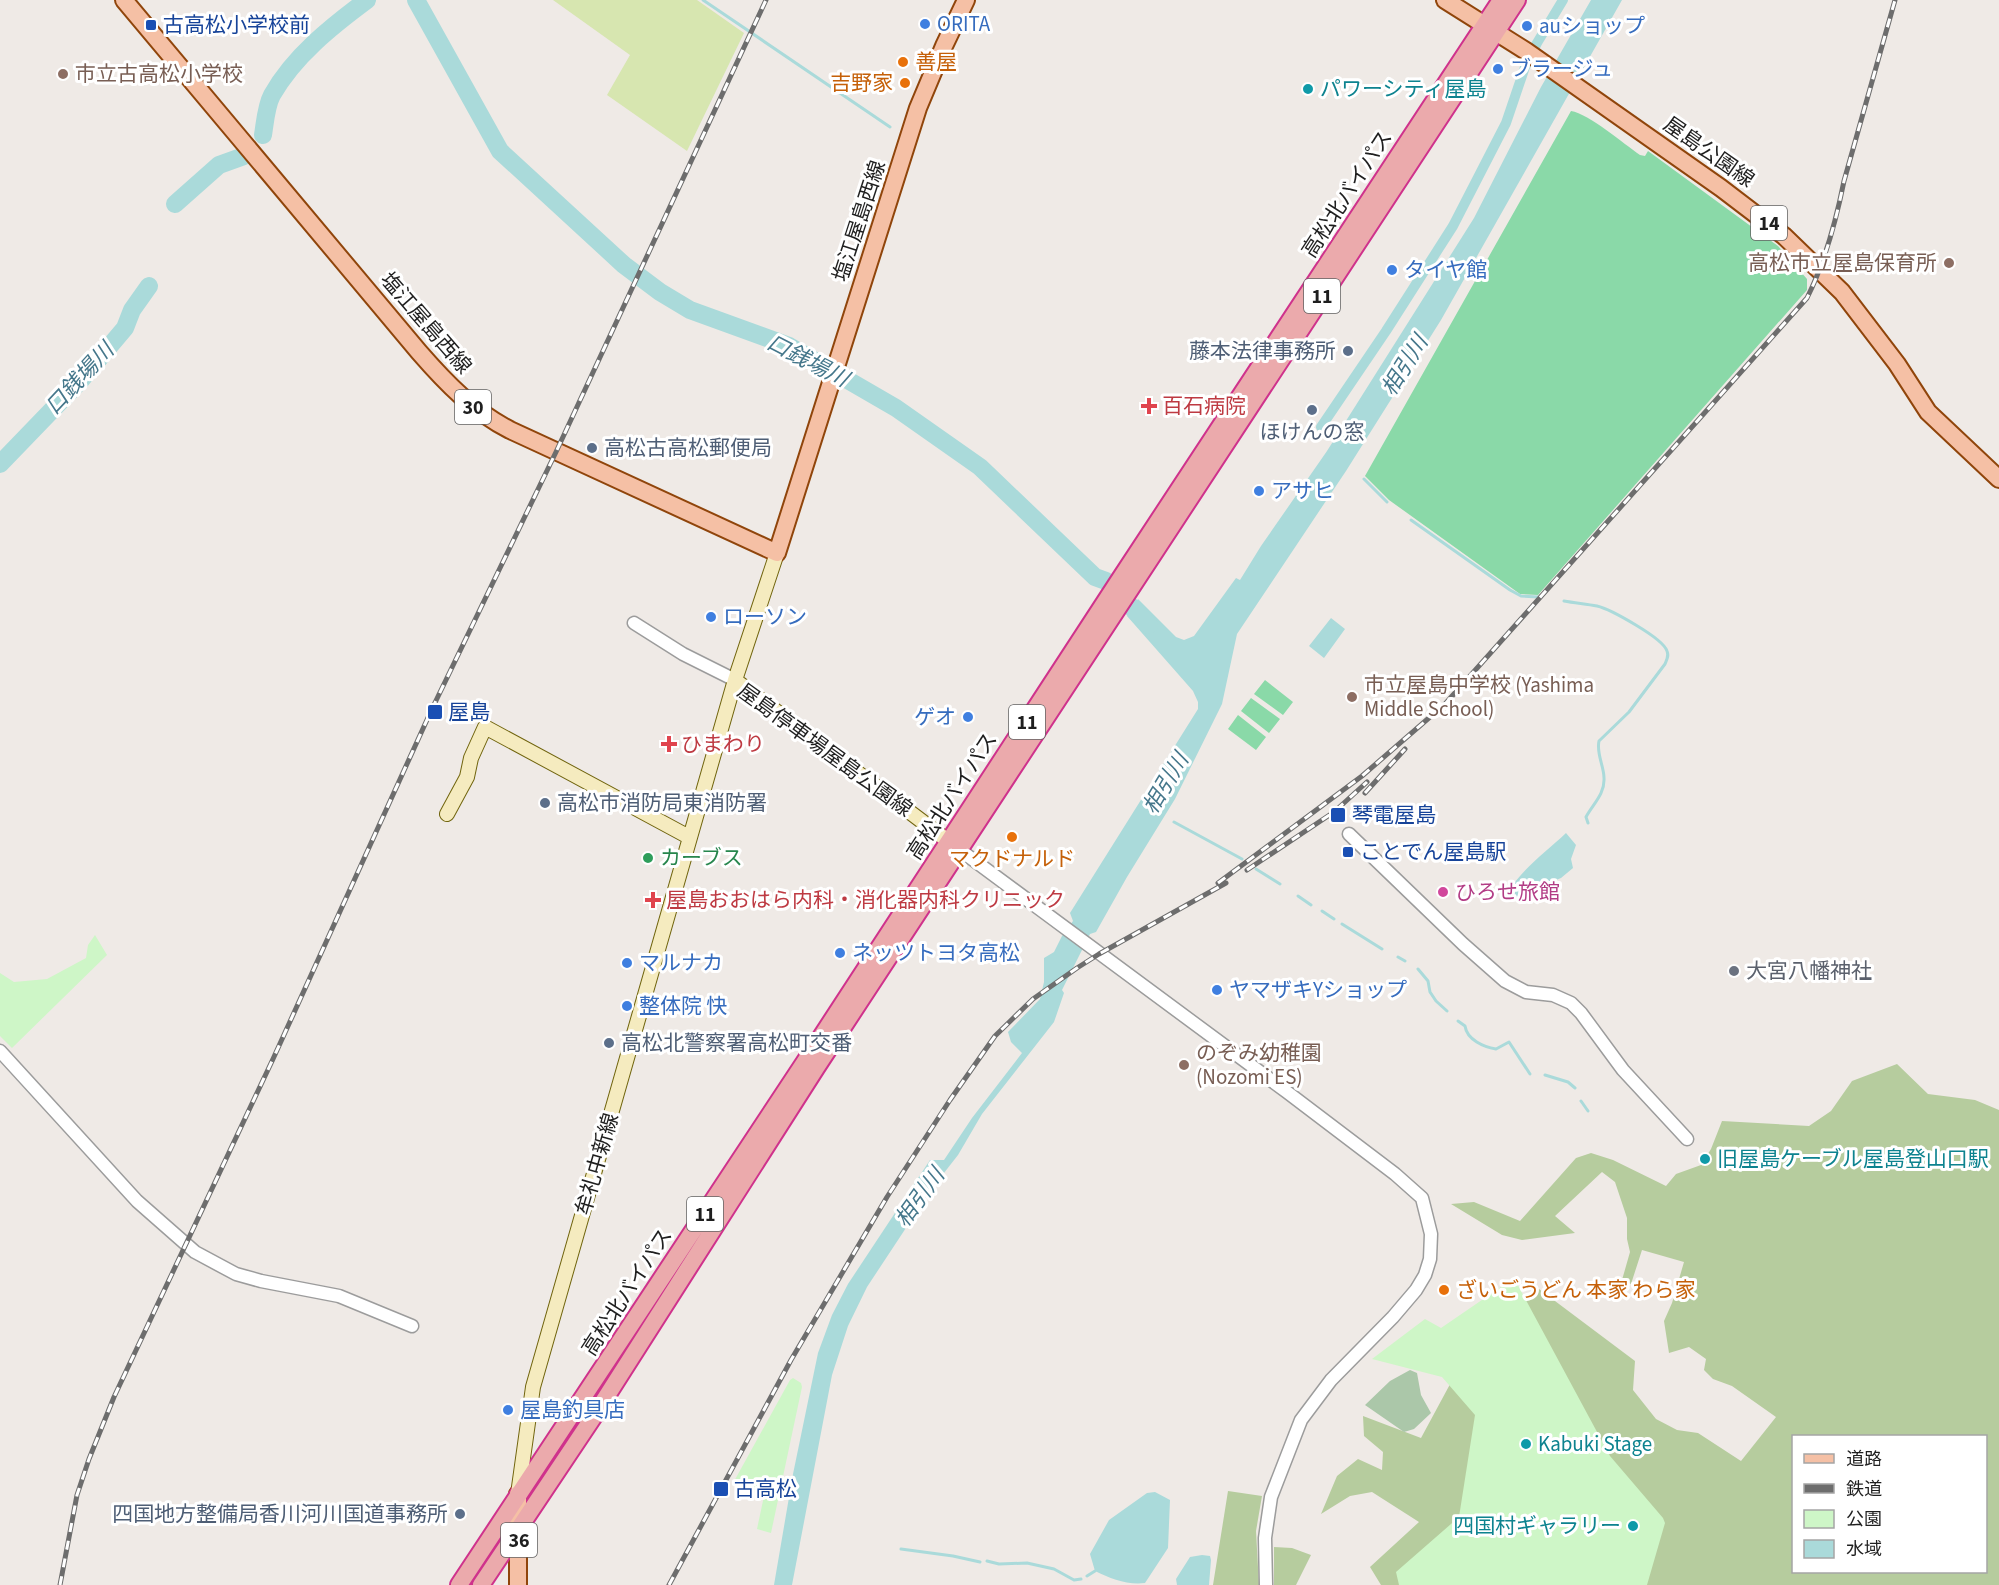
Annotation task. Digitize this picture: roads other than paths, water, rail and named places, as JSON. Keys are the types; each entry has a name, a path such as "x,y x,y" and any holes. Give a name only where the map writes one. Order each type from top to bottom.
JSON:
{"highway":[{"name":"高松北バイパス","path":"1490,28 1501,0"},
{"name":"高松北バイパス","path":"482,1585 594,1416 955,846 1123,587 1490,28 1517,0"},
{"name":"高松北バイパス","path":"459,1585 955,846"}],"main road":[{"name":"塩江屋島西線","path":"124,0 436,371 479,412 490,420 556,452 679,506 777,553 918,108 966,0"},
{"path":"1445,0 1490,28"},
{"name":"屋島公園線","path":"1490,28 1535,57 1759,215 1811,260 1865,320 1928,412 1999,479"},
{"path":"735,680 777,553"},
{"name":"屋島停車場屋島公園線","path":"689,837 735,680 955,846"},
{"path":"447,814 467,777 471,758 485,727 689,837"},
{"name":"牟礼中新線","path":"518,1494 532,1388 689,837"},
{"name":"36","path":"518,1494 518,1585"}],"street":[{"path":"634,623 683,654 735,680"},
{"path":"1350,834 1463,944 1505,981 1526,992 1553,995 1571,1004 1581,1013 1623,1071 1687,1139"},
{"path":"955,846 1287,1092 1395,1174 1422,1198 1431,1234 1430,1259 1425,1275 1416,1290 1393,1317 1331,1380 1301,1420 1271,1497 1265,1538 1266,1585"},
{"path":"0,1051 137,1201 195,1252 236,1274 339,1296 412,1326"}],"water":[{"name":"相引川","path":"1591,0 1622,0 1441,320 1346,471 1237,634 1222,704 1175,799 1096,932 1090,934 1062,990 1064,993 1054,1022 982,1114 958,1155 933,1187 867,1287 848,1326 832,1375 792,1585 774,1585 793,1474 818,1353 832,1315 848,1284 930,1160 944,1160 972,1118 1022,1053 1011,1042 1008,1032 1040,999 1044,982 1044,958 1054,952 1073,921 1070,913 1198,709 1198,702 1193,691 1127,616 1138,599 1176,637 1184,640 1194,636 1236,578 1240,580 1327,451 1474,218 1541,87"},
{"path":"1331,618 1345,629 1324,658 1309,646"},
{"path":"1566,833 1576,845 1571,859 1573,868 1561,878 1537,888 1534,892 1511,901 1505,899 1524,872"},
{"path":"1155,1492 1170,1500 1168,1548 1145,1583 1119,1581 1095,1571 1090,1554 1109,1520 1147,1493"},
{"path":"1210,1556 1211,1560 1209,1585 1177,1585 1176,1579 1190,1557"}],"waterway":[{"name":"口銭場川","path":"263,135 270,99 291,67 327,31 367,0"},
{"name":"口銭場川","path":"416,0 500,151 624,265 660,292 690,310 789,346 896,408 980,467 1095,577 1106,581 1149,625"},
{"path":"703,0 890,127"},
{"path":"1321,427 1453,226 1506,123 1525,67 1563,0"},
{"name":"口銭場川","path":"175,204 219,165 244,156"},
{"name":"口銭場川","path":"0,464 81,380 125,328 132,310 149,286"},
{"path":"1364,479 1387,502"},
{"path":"1411,520 1510,590 1521,596 1538,597"},
{"path":"1564,601 1597,606 1613,612 1656,639 1668,654 1665,664 1629,712 1599,741 1604,784 1601,794 1586,817 1588,823"},
{"path":"1174,822 1242,859"},
{"path":"1256,869 1280,884"},
{"path":"1298,896 1311,905"},
{"path":"1322,911 1334,919"},
{"path":"1342,924 1382,949"},
{"path":"1398,957 1405,961"},
{"path":"1418,969 1428,981 1430,992 1436,1001 1447,1011"},
{"path":"1458,1021 1481,1045 1496,1049 1509,1042 1530,1074"},
{"path":"1545,1075 1568,1082 1575,1088"},
{"path":"1581,1101 1588,1111"},
{"path":"901,1549 980,1562"},
{"path":"987,1561 999,1564 1027,1563 1054,1569 1074,1580 1081,1579"},
{"path":"1087,1576 1095,1571"}],"railway":[{"path":"60,1585 77,1495 114,1397 273,1059 431,711 556,452 766,0"},
{"path":"1218,883 1362,776 1445,704 1807,298 1829,241 1895,0"},
{"path":"1365,793 1405,749"},
{"path":"1247,870 1334,812 1367,782"},
{"path":"669,1585 791,1360 887,1197 995,1036 1033,999 1077,968 1226,883"}],"place":[{"name":"ORITA","path":"925,24"},
{"name":"古高松小学校前","path":"151,25"},
{"name":"auショップ","path":"1527,26"},
{"name":"善屋","path":"903,62"},
{"name":"ブラージュ","path":"1498,69"},
{"name":"市立古高松小学校","path":"63,74"},
{"name":"吉野家","path":"905,83"},
{"name":"パワーシティ屋島","path":"1308,89"},
{"name":"高松市立屋島保育所","path":"1949,263"},
{"name":"タイヤ館","path":"1392,270"},
{"name":"藤本法律事務所","path":"1348,351"},
{"name":"百石病院","path":"1149,406"},
{"name":"ほけんの窓","path":"1312,410"},
{"name":"高松古高松郵便局","path":"592,448"},
{"name":"アサヒ","path":"1259,491"},
{"name":"ローソン","path":"711,617"},
{"name":"市立屋島中学校 (Yashima Middle School)","path":"1352,697"},
{"name":"屋島","path":"435,712"},
{"name":"ゲオ","path":"968,717"},
{"name":"ひまわり","path":"669,744"},
{"name":"高松市消防局東消防署","path":"545,803"},
{"name":"琴電屋島","path":"1338,815"},
{"name":"マクドナルド","path":"1012,837"},
{"name":"ことでん屋島駅","path":"1348,852"},
{"name":"カーブス","path":"648,858"},
{"name":"ひろせ旅館","path":"1443,892"},
{"name":"屋島おおはら内科・消化器内科クリニック","path":"653,900"},
{"name":"ネッツトヨタ高松","path":"840,953"},
{"name":"マルナカ","path":"627,963"},
{"name":"大宮八幡神社","path":"1734,971"},
{"name":"ヤマザキYショップ","path":"1217,990"},
{"name":"整体院 快","path":"627,1006"},
{"name":"高松北警察署高松町交番","path":"609,1043"},
{"name":"のぞみ幼稚園 (Nozomi ES)","path":"1184,1065"},
{"name":"旧屋島ケーブル屋島登山口駅","path":"1705,1159"},
{"name":"ざいごうどん 本家 わら家","path":"1444,1290"},
{"name":"屋島釣具店","path":"508,1410"},
{"name":"Kabuki Stage","path":"1526,1444"},
{"name":"古高松","path":"721,1489"},
{"name":"四国地方整備局香川河川国道事務所","path":"460,1514"},
{"name":"四国村ギャラリー","path":"1633,1526"}]}
